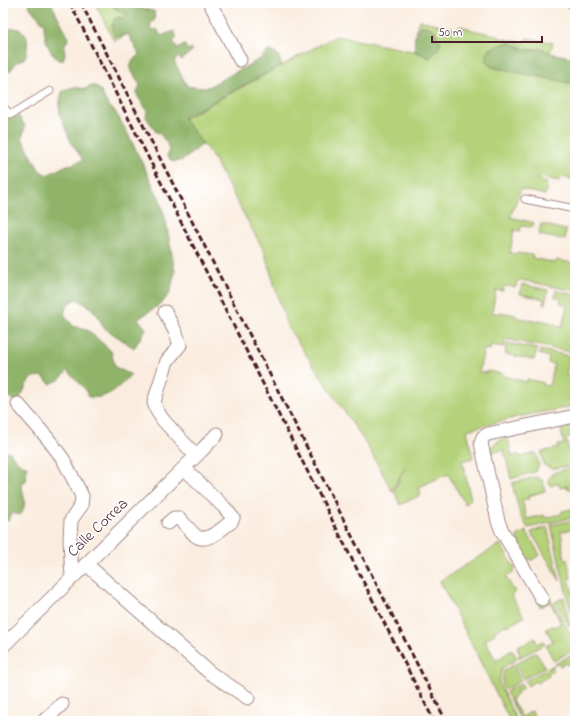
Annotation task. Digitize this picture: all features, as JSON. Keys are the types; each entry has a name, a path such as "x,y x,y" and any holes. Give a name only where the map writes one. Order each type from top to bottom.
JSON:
{"street":[{"path":"210,3 240,60"},
{"path":"165,312 176,333 180,345 167,361 154,402 156,409 163,420 196,456"},
{"path":"18,404 63,459 82,496 81,506 71,520 70,539 72,578"},
{"path":"542,599 502,531 498,521 481,443 483,437 488,434 575,416"},
{"name":"Calle Correa","path":"3,646 217,434"},
{"path":"168,522 174,518 178,518 197,536 208,538 231,522 233,518 224,507 184,468"},
{"path":"86,564 210,673 248,698"},
{"path":"44,721 62,704"}],"lane":[{"path":"4,112 12,114 50,91"},
{"path":"525,199 575,209"}],"green space":[{"path":"28,3 51,3 69,38 64,46 65,54 63,60 58,60 49,49 44,24 31,9"},
{"path":"95,3 114,3 114,8 129,15 124,18 119,17 120,36 128,34 114,41"},
{"path":"114,3 137,3 141,9 154,11 155,20 150,25 152,31 157,29 161,36 174,31 177,38 173,40 177,49 185,45 187,50 192,48 192,51 181,60 179,57 174,61 187,86 203,88 208,87 260,59 269,50 278,55 282,65 183,118 203,144 183,160 173,162 167,156 169,150 167,143 160,134 156,132 146,117 147,110 138,97 137,93 140,85 130,68 132,61 139,54 128,34 115,36 113,31 112,25 115,18 124,18 128,15 114,8"},
{"path":"419,20 458,29 459,26 469,28 496,35 501,38 524,43 527,38 553,43 550,53 541,49 526,50 519,46 492,67 575,84 575,180 560,177 559,181 539,177 538,179 547,183 545,195 521,189 510,217 534,223 533,227 521,226 520,231 514,230 510,253 533,255 532,258 556,263 557,260 573,263 573,266 575,267 575,291 521,280 517,281 516,287 504,286 503,291 496,290 492,312 516,315 515,317 539,322 539,320 555,323 555,326 562,327 567,305 560,303 561,298 555,297 556,290 575,295 575,332 571,352 505,339 504,347 491,345 490,350 484,349 479,372 486,373 487,371 503,374 503,376 527,382 527,379 544,383 543,385 549,386 554,364 548,363 549,357 539,354 540,350 570,356 566,375 575,377 575,406 517,417 467,430 473,458 462,461 471,499 465,504 448,474 419,487 421,495 400,505 394,491 405,467 392,491 367,445 287,326 264,251 211,154 183,119 336,36 432,55 437,38 435,31 420,26 415,32"},
{"path":"420,26 431,28 441,41 439,47 430,58 415,51 415,38"},
{"path":"13,28 23,31 27,38 25,58 17,62 10,71 3,75 3,37 9,34 7,30"},
{"path":"509,42 526,50 541,49 554,54 571,57 575,64 575,84 491,67 486,61 486,55 490,49"},
{"path":"89,86 95,86 100,90 109,107 114,110 119,118 160,200 166,221 175,272 170,293 162,303 138,319 146,329 134,348 103,327 98,316 90,307 77,299 67,305 64,314 73,326 89,331 111,351 115,367 131,375 112,392 102,397 89,397 85,389 68,371 59,380 50,384 42,376 36,377 29,381 18,401 14,401 5,394 3,395 3,112 9,117 18,115 25,126 22,138 39,170 47,175 67,165 83,160 71,142 60,115 59,106 62,92 73,87 86,89"},
{"path":"541,224 566,230 565,240 539,235"},
{"path":"522,284 548,290 545,304 543,304 544,299 520,294"},
{"path":"507,343 537,349 534,360 505,354"},
{"path":"572,422 575,435 566,438 572,465 552,469 544,465 541,452 558,448 558,445 564,444 560,425"},
{"path":"523,431 523,434 508,437 512,456 519,455 520,457 536,453 539,465 535,472 511,479 504,450 489,453 490,449 497,442 508,436"},
{"path":"9,451 19,463 27,466 26,481 21,483 24,495 24,508 20,515 11,513 8,521 3,521 3,454"},
{"path":"573,467 575,477 575,493 574,488 568,489 567,486 560,488 559,483 550,486 548,480 553,473"},
{"path":"536,477 543,481 545,491 528,496 529,499 522,500 527,519 544,515 545,518 562,514 562,511 575,508 575,517 528,528 520,515 512,483"},
{"path":"575,520 575,528 561,532 565,559 567,559 571,578 569,579 573,594 575,593 574,627 551,525"},
{"path":"547,527 560,581 531,532"},
{"path":"526,531 540,555 532,560 528,559 517,539 517,536"},
{"path":"500,544 515,568 514,571 506,577 515,592 511,595 524,617 508,626 507,624 485,640 496,661 510,651 513,651 517,659 502,668 499,684 517,721 510,721 440,581"},
{"path":"549,596 575,642 575,649 554,661 546,646 553,641 546,629 561,623 550,602 540,607 538,603"},
{"path":"564,597 570,627 555,602"},
{"path":"535,638 537,644 543,641 545,644 519,658 518,656 520,655 517,647"},
{"path":"536,652 545,667 523,679 515,664"},
{"path":"575,653 575,661 567,665 566,663 560,666 555,664"},
{"path":"513,665 521,681 505,690 502,685 504,670"},
{"path":"554,665 552,668 553,670 548,673 549,676 537,683 535,681 528,686 525,681"},
{"path":"521,684 523,688 511,699 522,717 532,711 534,715 524,721 521,721 506,692"}],"railway":[{"path":"70,3 434,721"},
{"path":"81,3 446,721"}]}
